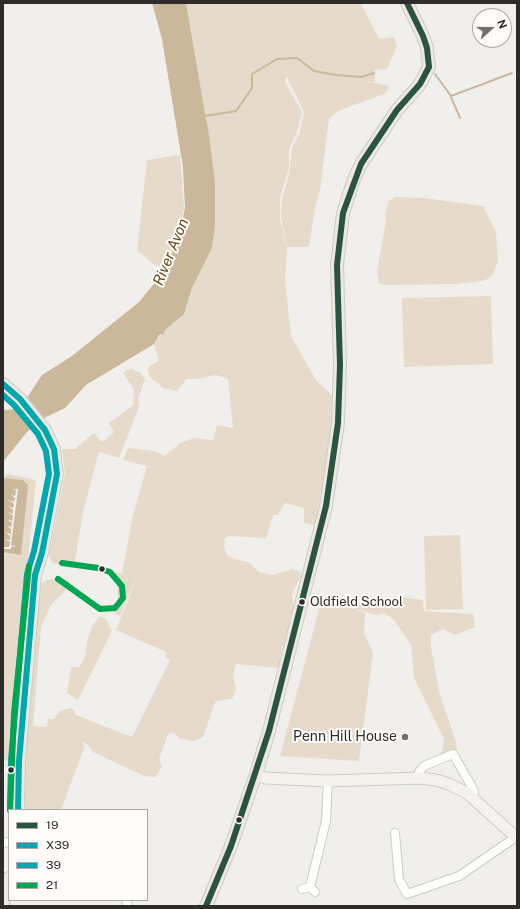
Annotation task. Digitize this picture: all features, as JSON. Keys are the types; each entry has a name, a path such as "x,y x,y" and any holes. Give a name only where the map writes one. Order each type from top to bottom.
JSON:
{"main road":[{"path":"206,906 231,846 256,774 321,525 331,480 339,401 337,265 343,213 354,179 361,164 397,110 420,84 429,67 427,48 423,36 407,3"},
{"path":"3,384 20,399 45,430 54,449 57,474 42,553 34,575 19,761 18,809"},
{"path":"3,904 8,882"}],"street":[{"path":"419,778 419,772 424,766 453,754 472,787 474,792 472,797"},
{"path":"256,774 266,778 328,781 419,778 449,784 472,797 517,838 460,876 407,894 399,879 399,858 395,833"},
{"path":"309,889 326,821 328,781"}],"shaded area":[{"path":"152,3 186,3 208,127 215,181 215,227 212,248 192,288 184,314 165,330 163,335 160,334 154,344 86,385 65,408 44,418 27,432 3,462 3,410 16,409 26,399 42,375 72,356 139,302 166,269 181,228 185,208 183,167 162,39"},
{"path":"186,3 361,3 379,39 394,37 397,46 387,69 375,70 375,82 366,81 388,86 389,88 384,94 338,111 329,119 320,191 315,208 309,247 287,247 281,218 282,199 289,174 292,148 300,132 304,111 286,76 285,82 302,112 298,129 289,150 289,168 280,198 280,220 287,248 285,280 291,336 316,380 332,395 331,435 315,525 304,523 304,508 285,503 278,515 273,515 266,538 229,536 225,538 224,547 227,555 234,559 248,562 259,572 273,575 292,569 299,571 301,575 292,594 294,608 293,618 283,645 278,668 236,664 233,675 236,689 232,699 217,701 215,703 203,737 193,741 179,738 174,733 168,734 159,760 162,767 155,777 144,776 93,752 88,745 81,742 85,746 61,809 24,809 27,726 35,620 42,583 47,580 61,578 68,580 71,585 51,605 41,627 33,726 47,727 48,719 54,719 60,711 70,708 73,709 76,715 132,737 170,660 165,657 166,652 116,630 140,569 120,616 107,609 116,602 118,596 116,573 122,573 133,515 147,466 123,460 128,448 154,451 165,456 180,443 194,438 213,440 217,425 233,428 228,379 216,375 197,379 187,379 177,391 163,388 149,376 148,368 159,360 154,344 165,330 184,314 192,288 212,248 215,227 215,181"},
{"path":"180,155 184,208 180,229 164,268 153,264 137,250 147,160"},
{"path":"395,197 424,198 483,206 496,232 498,261 493,274 488,279 481,281 457,284 384,285 379,283 377,271 386,221 385,215 389,201"},
{"path":"491,296 493,364 404,367 402,298"},
{"path":"132,369 141,373 145,380 138,399 139,407 119,458 99,452 83,512 74,567 52,563 49,555 65,474 62,449 75,449 94,433 102,442 114,432 109,423 133,405 134,390 123,373 126,370"},
{"path":"7,474 36,480 26,581 15,756 8,761 3,760 3,479"},
{"path":"3,478 23,480 28,485 21,555 3,552"},
{"path":"460,535 463,609 426,610 424,536"},
{"path":"402,597 423,600 424,611 473,614 475,627 455,635 443,629 431,635 431,647 440,695 457,749 453,754 441,756 444,739 414,678 411,645 394,620 385,613 376,615 346,606 365,613 364,633 373,653 359,761 280,756 322,598 342,605 344,599 389,608"},
{"path":"100,616 106,619 112,631 78,700 67,693 71,667 79,667 85,657 87,642 92,626"}],"pier":[{"path":"11,489 18,489 11,545 16,546 11,547 11,549 3,549 3,547 9,547 10,542 5,539 10,540 10,536 5,532 11,534 11,529 7,526 11,527 12,523 7,519 12,521 13,516 8,512 13,514 13,510 8,506 13,508 14,504 9,500 14,502 15,498 10,494 15,496 16,490"}],"waterway":[{"path":"205,116 236,111 252,88 252,74 277,59 297,58 314,71 336,75 362,77 374,73"},
{"path":"435,74 451,96 512,73"},
{"path":"451,97 460,118"}],"transit line":[{"name":"19","path":"206,906 231,846 269,731 326,506 338,423 340,365 337,265 343,213 361,164 397,110 420,84 429,67 427,48 423,36 407,3"},
{"name":"X39","path":"3,384 20,399 45,430 54,449 57,474 42,553 35,575 19,761 18,809"},
{"name":"39","path":"3,395 14,405 38,434 46,451 49,474 34,551 27,574 11,760 10,809"},
{"name":"21","path":"58,579 100,609 115,608 123,598 122,586 110,572 98,568 62,563"},
{"name":"21","path":"10,809 14,713 29,566"}],"place":[{"name":"Oldfield School","path":"302,602"},
{"name":"Penn Hill House","path":"405,737"}],"water label":[{"name":"River Avon","path":"171,252"}]}
